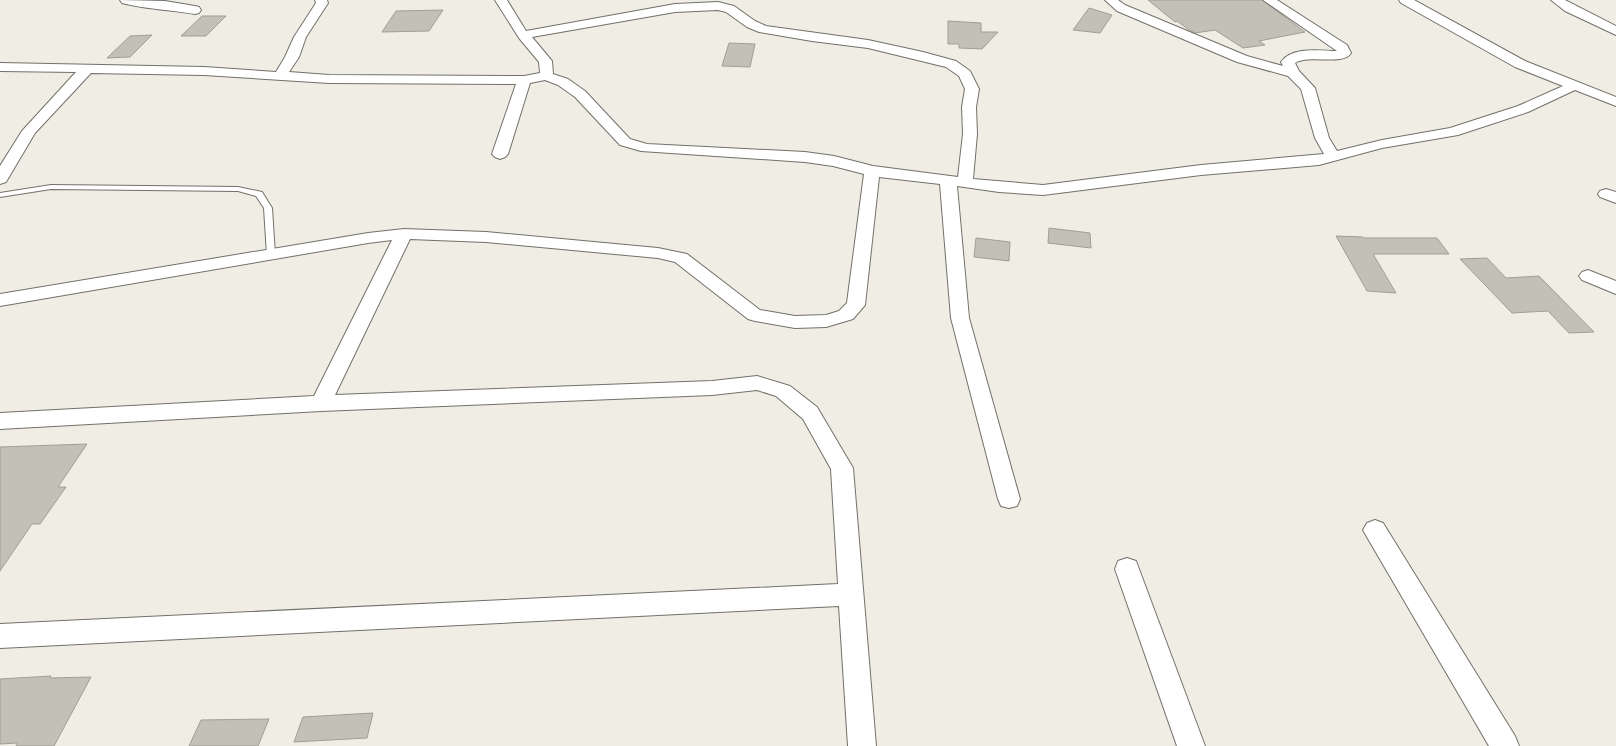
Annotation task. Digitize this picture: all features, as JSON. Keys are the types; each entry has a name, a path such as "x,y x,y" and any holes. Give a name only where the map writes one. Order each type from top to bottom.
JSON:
{"street":[{"path":"126,0 137,4 195,10"},
{"path":"280,76 292,57 300,37 322,3 321,0"},
{"path":"501,0 523,35 545,61 548,69 546,76"},
{"path":"1111,0 1121,8 1242,59 1293,73"},
{"path":"1269,0 1342,48 1344,53 1340,55 1297,56 1290,59 1288,62 1293,73 1308,88 1322,138 1333,157"},
{"path":"1406,0 1520,64 1616,102"},
{"path":"1557,0 1569,8 1616,31"},
{"path":"523,35 675,8 718,6 730,9 751,24 763,29 868,44 923,56 950,64 965,74 972,89 969,106 970,134 956,181 960,318 1009,500"},
{"path":"0,68 204,72 329,79 524,80 546,76 563,82 580,94 625,142 646,148 805,157 834,161 872,172 999,187 1043,190 1194,171 1319,160 1382,144 1453,132 1523,109 1573,86"},
{"path":"0,179 29,131 87,69"},
{"path":"500,154 524,80"},
{"path":"0,300 368,238 404,234 486,237 658,253 681,258 755,314 795,322 826,321 846,315 856,305 872,172"},
{"path":"321,403 404,234"},
{"path":"1588,276 1616,288"},
{"path":"0,422 321,403 712,388 757,383 783,391 810,413 842,468 862,746"},
{"path":"1375,530 1504,746"},
{"path":"1126,569 1191,746"},
{"path":"0,636 852,594"}],"lane":[{"path":"0,195 51,188 238,189 259,194 268,208 271,255"}],"building":[{"path":"1148,0 1262,0 1305,32 1259,41 1265,45 1243,48 1215,30 1195,33 1189,30 1177,21 1175,22"},
{"path":"1089,8 1112,15 1100,33 1073,30"},
{"path":"443,10 429,31 382,32 396,11"},
{"path":"202,16 226,16 206,36 181,36"},
{"path":"948,21 981,23 981,32 998,32 982,49 959,48 959,44 948,44"},
{"path":"152,35 130,57 107,58 130,36"},
{"path":"729,43 755,44 750,67 722,66"},
{"path":"1049,228 1090,233 1091,248 1048,243"},
{"path":"1336,236 1364,238 1437,238 1449,254 1373,254 1396,293 1367,291"},
{"path":"976,238 1010,242 1009,261 974,257"},
{"path":"1487,258 1506,278 1539,276 1594,332 1569,333 1548,311 1512,313 1460,259"},
{"path":"87,444 58,487 66,487 40,524 32,524 0,571 0,447"},
{"path":"51,676 50,678 91,677 54,746 16,746 18,743 0,744 0,679"},
{"path":"373,713 367,738 294,742 303,717"},
{"path":"269,719 258,746 189,746 201,720"}]}
